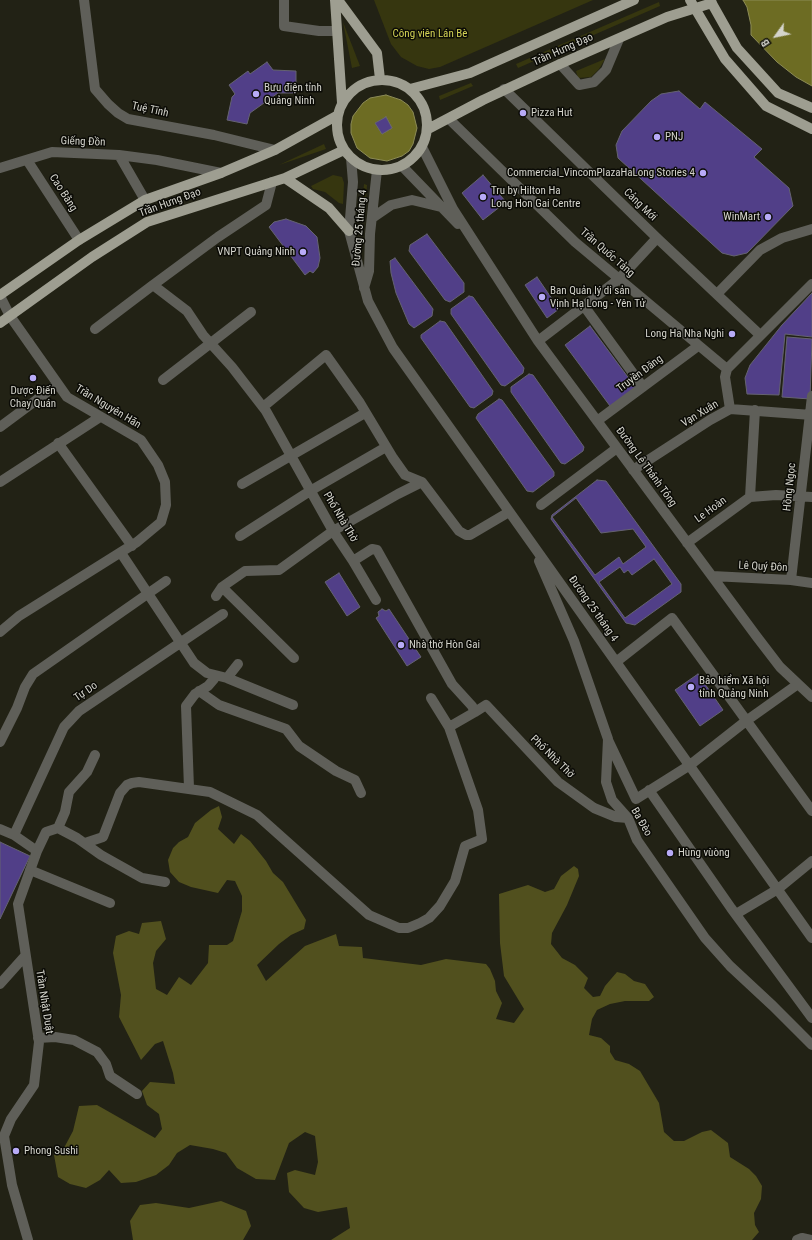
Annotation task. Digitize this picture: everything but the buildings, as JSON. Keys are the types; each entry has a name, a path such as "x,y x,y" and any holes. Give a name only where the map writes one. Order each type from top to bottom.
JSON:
{"main road":[{"path":"335,0 342,103"},
{"path":"338,0 377,54 380,79"},
{"name":"Trần Hưng Đạo","path":"410,89 470,72 634,0"},
{"name":"Trần Hưng Đạo","path":"428,129 504,89 619,39 693,4 711,1"},
{"path":"711,1 737,48 778,93 812,108"},
{"path":"693,4 725,59 766,106 812,129"},
{"path":"380,79 401,83 410,89 423,105 428,129 422,147 417,155 402,166 394,169 377,170 359,164 351,158 344,150 337,133 338,115 342,103 347,95 361,84 380,79"},
{"name":"Trần Hưng Đạo","path":"0,296 80,240 144,200 221,173 275,150 338,115"},
{"name":"Trần Hưng Đạo","path":"0,323 92,257 147,222 285,178 344,150"},
{"path":"285,178 329,208 349,231"}],"street":[{"name":"Tuệ Tĩnh","path":"84,0 95,89 118,113 128,119 214,135 275,150"},
{"path":"284,0 284,26 319,31 337,31"},
{"path":"560,64 579,85 594,82 606,70 619,39"},
{"name":"Cảng Mới","path":"504,89 657,238 760,335"},
{"name":"Trần Quốc Tảng","path":"449,119 575,242 698,346 727,368"},
{"name":"Đường Lê Thánh Tông","path":"422,147 453,209 538,341 780,667 812,697"},
{"name":"Giếng Đồn","path":"0,168 52,152 119,155 157,160 221,173"},
{"name":"Giếng Đồn","path":"119,155 144,200"},
{"name":"Đường 25 tháng 4","path":"351,158 353,182 349,231 368,302 393,348 812,938"},
{"name":"Cao Bằng","path":"27,160 80,240"},
{"name":"Đường Lê Thánh Tông","path":"402,166 474,240"},
{"name":"Đường 25 tháng 4","path":"364,288 369,271 377,170"},
{"path":"95,329 218,237 266,205 272,182"},
{"path":"372,218 391,205 412,200 441,207"},
{"path":"717,294 760,250 782,238 812,228"},
{"path":"538,341 619,279 657,238"},
{"path":"730,409 725,377 727,368 812,284"},
{"name":"Phố Nhà Thờ","path":"153,286 187,311 203,336 232,366 263,407 333,531 353,561 372,549 377,550 452,684 472,706 475,712 486,705 558,782 594,808 616,817 628,818"},
{"name":"Trần Nguyên Hãn","path":"0,296 10,316 67,397 141,440 158,465 165,482 166,505 161,522 132,546 19,616 0,632"},
{"path":"584,306 643,387"},
{"path":"163,380 251,312"},
{"name":"Truyền Đăng","path":"597,421 698,346"},
{"path":"263,407 326,355 405,475 422,482 459,531 466,536 470,535 509,512"},
{"path":"0,427 58,384"},
{"name":"Hồng Ngọc","path":"791,580 812,396"},
{"name":"Vạn Xuân","path":"633,470 710,420 730,409 811,415"},
{"path":"755,410 750,497 812,497"},
{"path":"242,484 365,413"},
{"path":"0,482 100,417"},
{"path":"58,443 132,546"},
{"path":"240,536 310,491 386,447"},
{"path":"542,506 617,448"},
{"path":"216,596 222,587 244,571 279,570 333,531 422,482"},
{"name":"Le Hoàn","path":"687,543 750,497"},
{"name":"Ba Đèo","path":"530,541 574,641 608,739 606,782 612,800 628,818 637,840 705,938 730,966 773,1006 812,1046"},
{"path":"121,553 194,663 207,673 214,676 227,678 293,705"},
{"path":"353,561 376,600"},
{"name":"Lê Quý Đôn","path":"712,576 791,580 812,583"},
{"path":"0,742 17,708 25,687 33,674 166,581"},
{"path":"222,587 294,658"},
{"name":"Tự Do","path":"14,835 64,727 79,711 223,614"},
{"path":"616,662 672,618 812,811"},
{"path":"227,678 238,664"},
{"path":"189,788 186,706 198,691 208,686 214,679 214,676"},
{"path":"608,739 636,799 690,765 746,721 798,684"},
{"path":"198,691 219,705 286,729 299,746 336,771 355,780 361,793"},
{"path":"85,843 105,834 120,793 127,785 139,782 210,792 257,815 369,915 399,928 408,928 429,918 440,906 456,881 465,846 482,840 478,810 449,727 431,698"},
{"path":"449,727 475,712"},
{"path":"95,755 87,772 69,792 58,828 142,878 165,882"},
{"path":"649,790 736,914 812,1018"},
{"name":"Trần Nhật Duật","path":"28,1240 12,1185 4,1136 11,1119 34,1085 38,1038 18,904 37,851 46,832 58,828"},
{"path":"0,830 14,835 37,851"},
{"path":"736,914 778,890 812,861"},
{"path":"30,870 110,903"},
{"path":"0,984 25,956"},
{"path":"38,1038 55,1037 74,1040 97,1052 106,1064 110,1076 136,1094"},
{"path":"797,1240 802,1238 811,1240"}],"green space":[{"name":"Công viên Lán Bè","path":"374,0 593,0 440,67 429,69 417,66 401,57 391,44"},
{"path":"659,2 660,6 518,68 516,64"},
{"path":"343,22 360,66 352,68"},
{"path":"605,59 599,69 591,77 578,78 576,71"},
{"path":"471,83 473,86 440,100 439,96"},
{"path":"324,144 326,149 279,165"},
{"path":"333,175 342,177 344,183 343,204 339,203 325,192 313,189 311,186"},
{"path":"364,184 367,185 365,214 361,214"}],"shaded area":[{"path":"743,0 812,0 812,86 796,77 777,62 751,35 751,25 747,7"},
{"path":"386,95 401,100 408,105 413,112 417,128 413,144 409,151 402,156 387,161 370,158 357,148 351,133 353,116 363,103 370,98","holes":["386,117 392,128 382,134 376,124"]},
{"path":"219,806 222,817 218,829 234,844 241,834 250,841 266,861 273,873 283,882 306,920 304,929 291,935 279,944 257,965 266,981 305,946 336,934 339,946 362,947 363,958 421,965 446,959 486,964 495,981 496,991 502,1003 496,1019 514,1023 524,1009 504,976 500,943 499,894 528,885 545,892 554,889 561,876 574,866 578,869 579,876 567,905 552,933 551,944 562,958 575,965 588,978 584,988 593,997 600,996 605,986 617,972 625,974 634,981 645,984 654,997 649,1001 625,1001 610,1004 597,1010 592,1019 589,1035 601,1038 610,1046 610,1052 615,1060 629,1064 640,1071 659,1103 664,1132 674,1141 684,1141 702,1132 711,1130 728,1143 730,1157 749,1169 756,1176 762,1186 761,1199 754,1213 755,1225 759,1232 752,1240 331,1240 350,1228 347,1207 318,1212 304,1208 289,1192 287,1173 295,1170 315,1175 318,1162 315,1136 305,1132 289,1143 275,1180 256,1179 237,1168 226,1153 190,1145 177,1153 169,1165 156,1175 136,1182 121,1183 109,1170 100,1180 86,1188 70,1184 58,1177 54,1155 65,1146 73,1131 79,1106 97,1105 155,1138 162,1129 159,1114 147,1105 142,1091 150,1082 175,1084 173,1073 163,1041 155,1044 141,1060 119,1017 121,995 113,953 116,936 129,931 139,934 142,923 161,921 166,939 156,951 153,963 156,989 167,995 179,977 191,985 208,963 209,945 227,945 233,941 242,911 242,896 235,881 227,880 218,893 191,887 179,882 170,872 168,860 173,848 179,842 188,837 195,823 211,810"},
{"path":"221,1201 246,1211 251,1226 243,1240 133,1240 130,1221 140,1205 156,1203 189,1208"}],"place":[{"name":"Bưu điện tỉnh Quảng Ninh","path":"256,94"},
{"name":"Pizza Hut","path":"523,113"},
{"name":"PNJ","path":"657,137"},
{"name":"Commercial_VincomPlazaHaLong Stories 4","path":"703,173"},
{"name":"Tru by Hilton Ha Long Hon Gai Centre","path":"483,197"},
{"name":"WinMart","path":"768,217"},
{"name":"VNPT Quảng Ninh","path":"303,252"},
{"name":"Ban Quản lý di sản Vịnh Hạ Long - Yên Tử","path":"542,297"},
{"name":"Long Ha Nha Nghi","path":"732,334"},
{"name":"Dược Điến Chay Quán","path":"33,378"},
{"name":"Nhà thờ Hòn Gai","path":"401,645"},
{"name":"Bảo hiểm Xã hội tỉnh Quảng Ninh","path":"691,687"},
{"name":"Hùng vùòng","path":"670,853"},
{"name":"Phong Sushi","path":"16,1151"}]}
